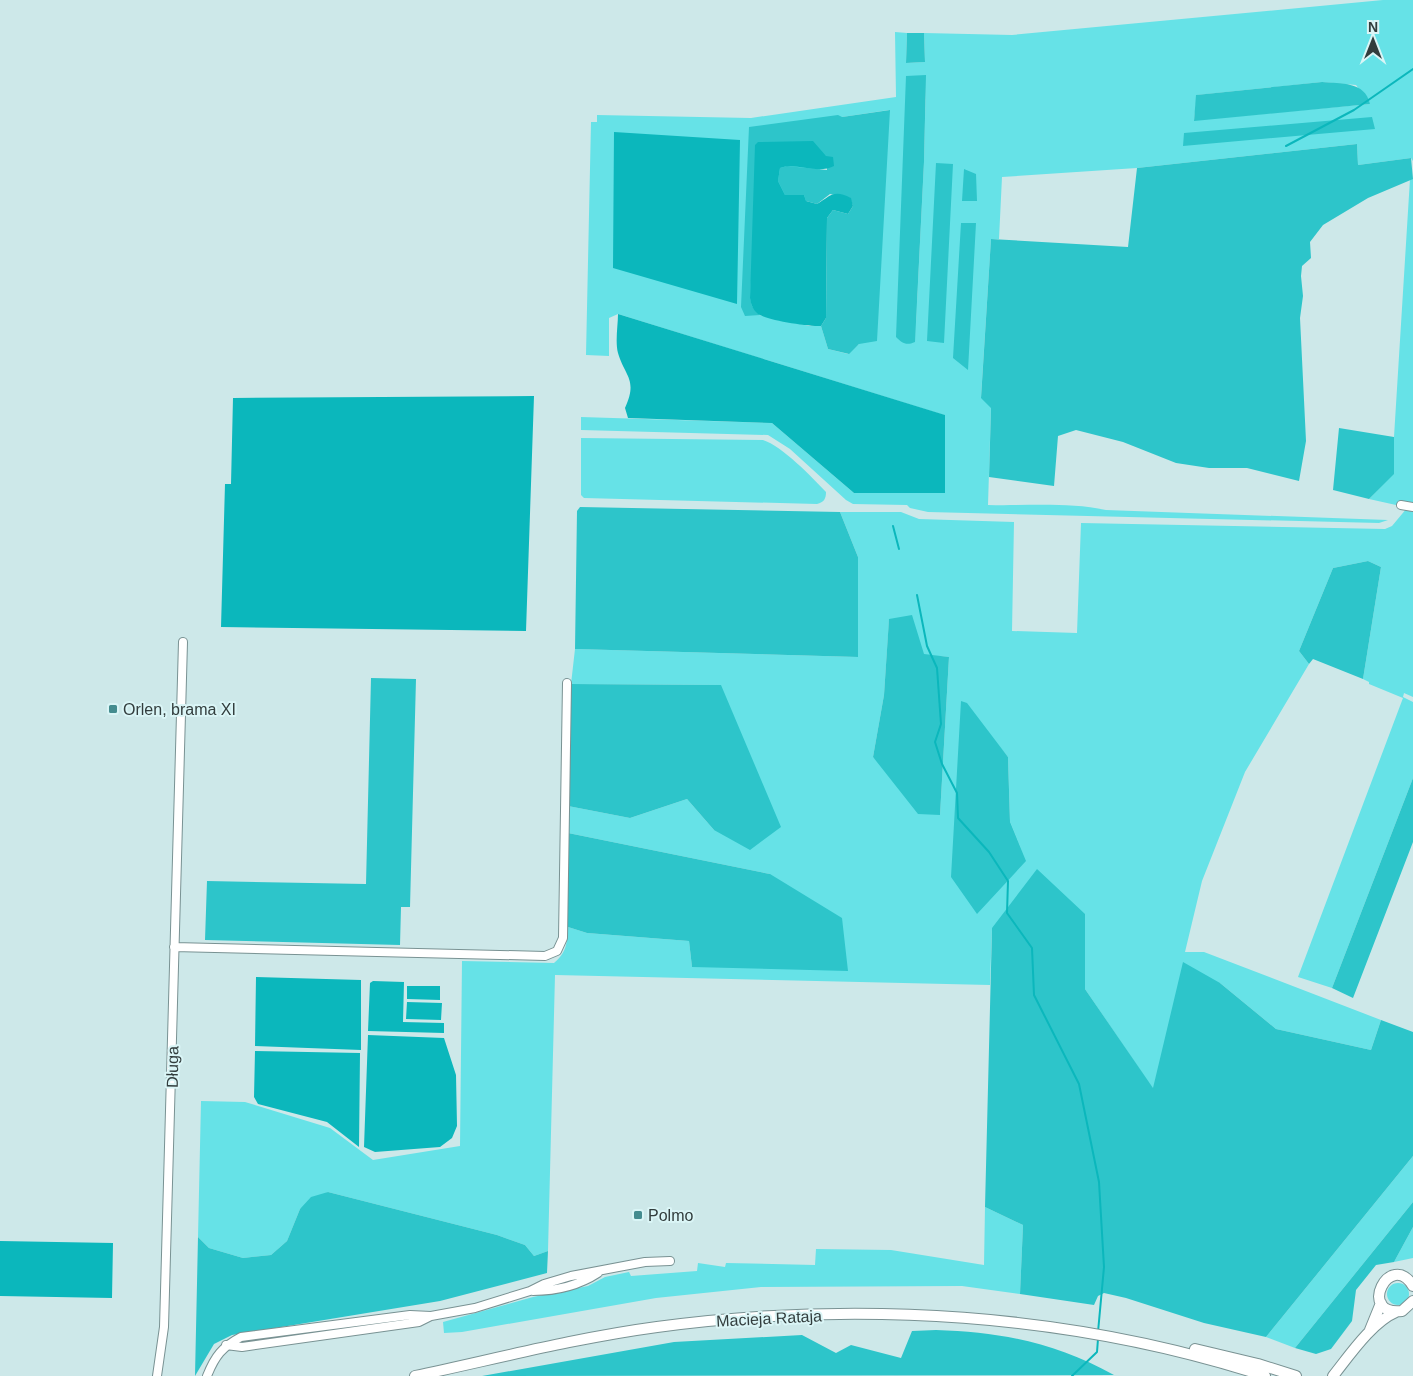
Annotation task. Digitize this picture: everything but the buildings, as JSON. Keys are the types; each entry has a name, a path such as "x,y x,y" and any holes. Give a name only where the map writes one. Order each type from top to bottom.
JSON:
{"main road":[{"path":"1368,1333 1381,1303 1379,1292 1384,1281 1395,1276 1411,1280"},
{"path":"1333,1376 1368,1333 1388,1315 1399,1312 1413,1301"},
{"path":"1381,1303 1390,1311 1413,1312"},
{"name":"Macieja Rataja","path":"415,1376 607,1335 656,1327 756,1317 822,1314 914,1315 1038,1326 1216,1353 1296,1376"},
{"name":"Macieja Rataja","path":"1127,1340 1217,1361 1265,1376"}],"street":[{"path":"1402,505 1413,507"},
{"name":"Długa","path":"157,1376 164,1327 183,642"},
{"path":"174,947 545,956 558,951 563,938 567,683"},
{"path":"207,1376 218,1353 226,1345 241,1337 410,1315 431,1316 475,1308 530,1292 552,1291 585,1282 599,1272 645,1262 670,1260"}],"shaded area":[{"path":"1383,0 1413,0 1413,161 1411,158 1358,165 1357,144 1137,168 1002,177 999,239 991,239 981,397 991,407 988,505 1062,505 1106,510 1388,520 1379,523 928,512 910,508 907,505 853,504 846,500 790,449 768,435 581,430 581,417 772,423 854,493 944,493 944,415 618,314 609,318 609,356 586,355 591,122 597,122 597,115 751,118 896,97 895,32 907,33 906,63 925,62 924,33 1012,35","holes":["926,76 924,162 915,342","1322,82 1356,85 1370,104 1194,120 1197,95","889,110 859,344 848,354 828,349 821,326 809,326 759,315 842,117"]},
{"path":"907,33 924,33 925,62 906,63"},
{"path":"926,75 924,162 915,342 907,344 896,337 906,76"},
{"path":"1322,82 1358,87 1363,91 1370,104 1194,121 1196,95"},
{"path":"890,110 877,341 859,344 849,354 828,349 821,326 826,318 827,218 833,210 848,214 853,206 850,198 830,194 817,204 806,201 804,195 785,195 778,181 780,168 787,166 827,170 826,156 759,142 750,298 752,306 760,315 745,316 741,307 749,127"},
{"path":"1372,117 1375,129 1183,146 1184,133"},
{"path":"614,132 740,140 737,304 613,268"},
{"path":"813,141 826,156 833,157 834,166 821,169 793,166 780,168 778,181 785,195 804,195 806,201 817,204 832,195 840,194 851,198 853,206 848,214 833,210 827,218 826,318 821,326 790,323 765,317 754,310 750,298 755,145 758,142"},
{"path":"1357,144 1358,165 1411,158 1413,179 1368,198 1323,225 1310,242 1311,258 1302,266 1301,276 1303,296 1300,318 1306,441 1299,481 1247,468 1209,468 1176,463 1123,442 1076,430 1058,436 1054,486 989,477 991,408 981,398 991,239 1128,247 1137,168"},
{"path":"936,163 953,164 944,343 927,341"},
{"path":"964,169 976,174 977,201 962,201"},
{"path":"1410,179 1413,179 1413,504 1400,501 1396,505 1369,499 1394,473 1394,437"},
{"path":"961,223 976,223 968,370 953,358"},
{"path":"618,314 945,415 945,493 854,493 772,423 628,418 625,408 629,398 630,384 617,349"},
{"path":"534,396 526,631 221,627 225,484 231,484 233,398"},
{"path":"1339,428 1394,437 1394,474 1369,499 1333,490"},
{"path":"581,438 763,440 779,449 813,478 826,492 826,497 817,504 584,498 581,495"},
{"path":"580,507 840,512 858,557 858,657 575,649 577,511"},
{"path":"1407,508 1413,510 1413,697 1404,693 1403,697 1413,702 1413,778 1332,988 1298,977 1403,698 1369,684 1369,682 1363,679 1381,567 1368,561 1333,568 1299,651 1309,664 1245,772 1202,881 1185,952 1204,952 1381,1020 1371,1050 1276,1029 1220,983 1153,1089 1085,989 1085,914 992,928 990,985 555,975 548,1251 534,1256 525,1245 497,1235 328,1192 300,1209 287,1241 271,1255 243,1258 209,1248 198,1237 201,1101 245,1102 330,1128 373,1160 460,1146 462,961 554,963 562,955 566,947 568,927 587,933 689,941 692,967 770,874 568,833 568,806 630,818 687,799 714,830 721,685 571,684 575,649 858,657 858,557 840,512 901,512 919,519 1014,522 1012,631 1077,633 1081,523 1385,529 1392,526","holes":["889,620 924,655 949,657 940,815 873,757 884,695","961,701 1008,757 1010,822"]},
{"path":"1368,561 1381,567 1363,679 1313,659 1309,664 1299,651 1333,568"},
{"path":"912,615 924,654 949,657 940,815 918,814 873,757 884,695 889,619"},
{"path":"371,678 416,679 410,907 401,907 400,945 205,940 207,881 366,884"},
{"path":"571,684 721,685 781,827 750,850 714,830 687,799 630,818 568,806"},
{"path":"961,701 967,703 1008,757 1010,822 1026,861 977,914 951,877"},
{"path":"1413,778 1413,842 1353,998 1332,988"},
{"path":"568,833 770,874 842,918 848,971 692,967 689,941 587,933 568,927"},
{"path":"1037,869 1085,914 1085,989 1153,1088 1183,962 1220,983 1276,1029 1371,1050 1381,1020 1413,1032 1413,1156 1266,1337 1204,1323 1126,1298 1104,1293 1098,1296 1094,1305 1020,1294 1023,1225 985,1207 992,928"},
{"path":"256,977 361,980 361,1050 255,1046"},
{"path":"373,981 404,982 403,1022 444,1023 444,1033 368,1031 370,983"},
{"path":"407,986 440,986 440,1000 407,999"},
{"path":"407,1002 442,1003 441,1020 406,1019"},
{"path":"368,1035 444,1038 456,1075 457,1126 452,1138 440,1147 375,1152 364,1147"},
{"path":"255,1051 360,1053 359,1147 327,1122 258,1104 254,1097"},
{"path":"1413,1156 1413,1202 1295,1348 1266,1337"},
{"path":"328,1192 497,1235 525,1245 534,1256 548,1251 547,1273 440,1301 232,1335 214,1344 195,1376 198,1237 209,1248 243,1258 271,1255 287,1241 300,1209 311,1197"},
{"path":"1413,1202 1413,1227 1394,1262 1376,1265 1356,1290 1352,1321 1331,1349 1316,1354 1295,1348"},
{"path":"985,1207 1023,1225 1020,1294 962,1286 761,1287 656,1298 462,1332 444,1333 443,1322 533,1297 588,1286 605,1277 629,1272 631,1276 697,1271 698,1263 725,1267 726,1263 815,1265 816,1249 891,1250 984,1265"},
{"path":"1413,1227 1413,1258 1394,1262"},
{"path":"0,1241 113,1243 112,1298 0,1296"},
{"path":"1398,1283 1406,1286 1409,1294 1406,1302 1398,1305 1390,1302 1387,1294 1390,1286"},
{"path":"936,1330 984,1333 1028,1341 1071,1355 1114,1375 482,1376 674,1342 802,1335 836,1353 851,1345 901,1358 912,1331"}],"waterway":[{"path":"1286,146 1354,110 1413,69"},
{"path":"893,526 899,549"},
{"path":"917,595 927,646 937,668 941,724 935,742 942,764 957,793 958,818 989,852 1008,881 1007,913 1032,948 1034,995 1079,1084 1099,1182 1104,1267 1098,1332"},
{"path":"1072,1376 1097,1352 1098,1339"}],"place":[{"name":"Orlen, brama XI","path":"113,709"},
{"name":"Polmo","path":"638,1215"}]}
